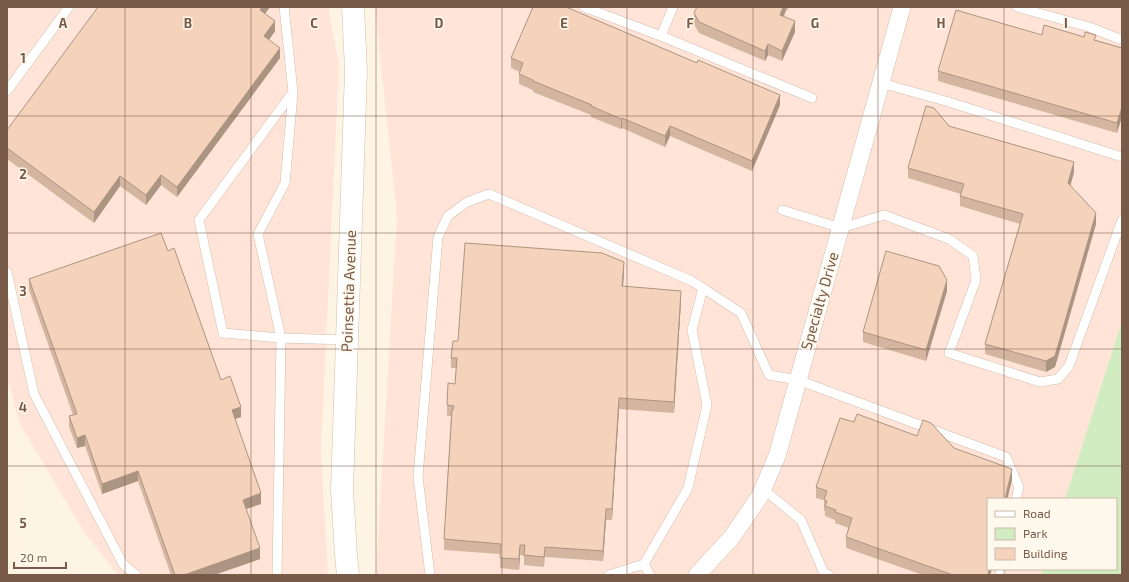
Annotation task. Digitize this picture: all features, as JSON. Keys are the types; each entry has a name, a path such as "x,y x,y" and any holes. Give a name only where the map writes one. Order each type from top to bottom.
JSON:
{"main road":[{"name":"Poinsettia Avenue","path":"348,575 342,490 356,70 353,7"}],"street":[{"name":"Specialty Drive","path":"697,575 732,537 760,496 777,456 902,7"}],"lane":[{"path":"7,91 69,7"},
{"path":"276,575 281,338 258,234 285,183 293,92 284,7"},
{"path":"584,7 661,36 812,98"},
{"path":"661,36 673,7"},
{"path":"1017,7 1089,27 1122,40"},
{"path":"881,83 948,102 1122,157"},
{"path":"293,92 199,220 224,333 281,338 347,340"},
{"path":"430,575 418,477 438,237 448,216 467,202 489,194 692,281 703,288 741,313 769,375 798,380 1006,457 1019,487 1016,498"},
{"path":"782,210 841,228 884,215 949,239 972,256 976,280 949,353 1040,382 1058,379 1069,366 1122,220"},
{"path":"7,272 34,394 123,564 136,575"},
{"path":"609,575 644,564 688,488 707,405 692,330 703,288"},
{"path":"763,489 801,520 824,573 829,575"},
{"path":"644,564 650,575"}],"shaded area":[{"path":"7,7 328,7 339,65 321,450 328,575 118,575 84,532 19,422 7,376"},
{"path":"375,7 1122,7 1122,321 1065,498 987,498 987,570 1043,570 1041,575 376,575 397,217"}],"green space":[{"path":"1122,321 1122,575 1041,575 1043,570 1117,570 1117,498 1065,498"}],"building":[{"path":"98,7 262,7 260,10 275,21 264,36 280,48 177,187 161,175 146,195 120,176 94,212 7,148 7,130"},
{"path":"533,7 566,7 697,63 698,60 780,95 752,161 670,126 665,136 622,118 621,119 519,74 523,63 511,58"},
{"path":"697,7 783,7 780,15 795,21 782,51 768,44 765,51 699,22 694,13"},
{"path":"956,10 1042,35 1044,25 1084,37 1085,32 1096,35 1094,40 1122,48 1122,107 1117,123 938,71"},
{"path":"926,106 934,108 949,126 1074,162 1068,183 1096,213 1055,356 1046,361 985,344 1023,214 960,196 964,184 908,168"},
{"path":"161,233 168,251 174,248 221,380 230,376 241,407 232,410 261,493 243,500 260,548 184,575 175,575 138,471 102,484 85,435 77,438 69,416 77,414 29,279"},
{"path":"465,243 602,253 624,262 622,286 681,291 674,402 619,398 612,509 606,509 603,551 545,547 544,557 524,555 525,545 520,545 519,559 500,558 501,544 444,539 452,410 454,406 447,405 448,383 455,384 457,358 451,358 453,341 458,341"},
{"path":"886,251 939,266 947,280 926,350 863,332"},
{"path":"857,414 917,436 923,420 931,423 954,448 1012,469 1005,498 987,498 988,575 953,575 846,537 852,518 835,512 836,510 825,506 827,501 824,500 827,491 816,487 840,418 854,422"}]}
